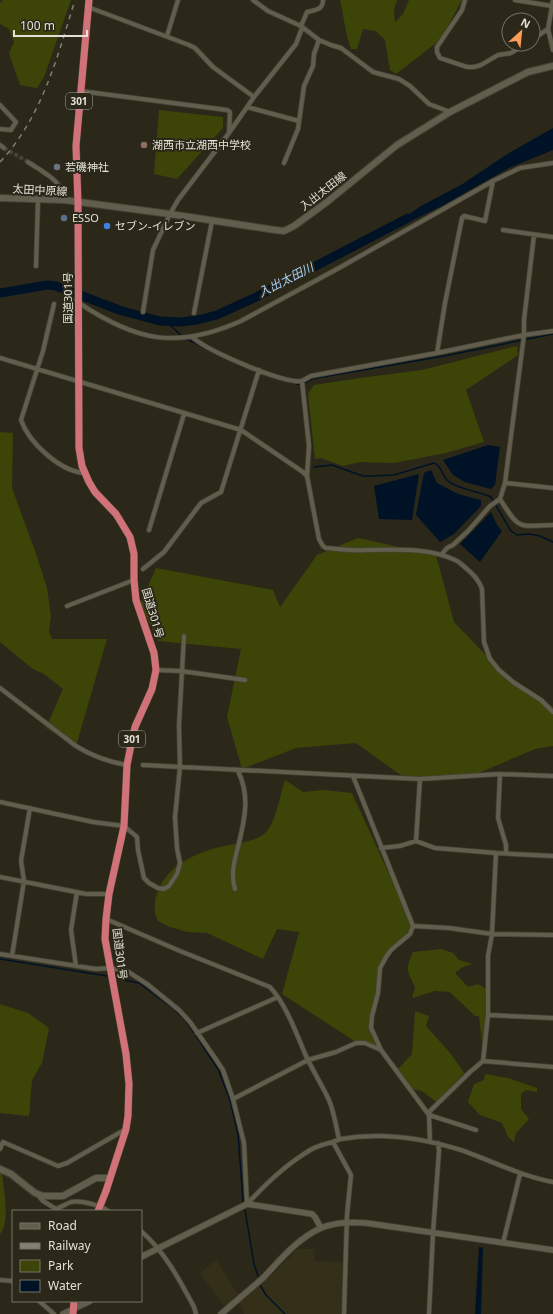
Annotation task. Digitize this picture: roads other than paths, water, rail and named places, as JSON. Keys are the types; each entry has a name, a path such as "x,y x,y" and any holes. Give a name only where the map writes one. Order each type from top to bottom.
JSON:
{"highway":[{"name":"国道301号","path":"89,3 76,146 79,278 79,448 84,474 95,492 116,514 126,530 134,554 136,600 154,653 156,670 152,689 135,727 127,765 124,826 109,894 106,919 105,939 126,1054 129,1084 126,1129 98,1210"}],"main road":[{"name":"入出太田線","path":"78,203 284,230 294,226 327,202 397,145 450,112 528,72 553,66"},
{"name":"太田中原線","path":"0,198 64,200 78,203"},
{"path":"0,1169 11,1174 35,1193 43,1196 63,1196 96,1178 110,1178"}],"street":[{"path":"167,36 178,0"},
{"path":"253,0 268,11 301,27 319,40 341,48 373,72 399,79 410,86 429,104 450,112"},
{"path":"143,312 153,250 178,200 229,133 254,97 296,44 307,12 320,9 323,0"},
{"path":"465,0 462,10 437,47 437,52 440,58 467,67 481,65 498,55 513,52"},
{"path":"515,0 552,6"},
{"path":"553,0 548,29 553,50"},
{"path":"89,3 194,48 213,67 254,97"},
{"path":"541,34 548,29"},
{"path":"284,163 298,129 304,86 313,66 314,54 319,40"},
{"path":"80,91 227,110 230,112 229,133"},
{"path":"0,105 16,122 11,130 0,129"},
{"path":"247,107 299,121"},
{"path":"0,145 4,148"},
{"path":"28,162 54,180 64,195 64,200"},
{"path":"79,303 118,326 147,336 169,338 192,337 225,328 241,321 339,268 493,181 520,168 553,163"},
{"path":"437,353 445,303 462,218 464,216 485,221 493,181"},
{"path":"36,266 38,199"},
{"path":"194,313 212,221"},
{"path":"503,230 553,237"},
{"path":"442,554 468,531 490,506 500,499 505,483 524,335 524,320 534,235"},
{"path":"54,304 43,351 36,369 21,420 22,424 36,443 48,455 68,469 76,473 84,474"},
{"path":"192,337 202,345 279,378 302,380 311,376 437,353 524,335 553,332"},
{"path":"0,358 241,430 307,476"},
{"path":"143,569 164,552 201,503 221,492 259,370"},
{"path":"302,380 309,446 307,476 319,539 325,547 365,550 401,550 442,554 457,560 479,582 482,596 484,642 490,659 499,670 513,682 541,700 553,712"},
{"path":"149,530 184,414"},
{"path":"505,483 553,488"},
{"path":"500,499 510,515 517,523 521,525 553,525"},
{"path":"67,606 134,580"},
{"path":"0,802 93,822 124,826 137,836 138,850 144,878 158,888 164,889 169,886 177,874 180,863 177,848 176,817 180,767 179,725 184,636"},
{"path":"156,670 181,671 245,680"},
{"path":"0,688 87,753 116,763 127,765"},
{"path":"142,765 420,780 500,774 553,776"},
{"path":"235,889 232,872 242,830 246,802 244,783 238,771"},
{"path":"500,774 498,818 506,845 506,853"},
{"path":"353,776 413,926 410,934 391,950 380,968 378,993 372,1016 371,1028 381,1050 429,1115 476,1130"},
{"path":"416,841 420,780"},
{"path":"12,956 24,881 21,861 30,808"},
{"path":"381,848 400,846 416,841 435,848 553,856"},
{"path":"430,1142 430,1111 483,1061 488,1015 488,956 492,934 496,853"},
{"path":"0,877 86,894 109,894"},
{"path":"76,966 71,930 77,892"},
{"path":"106,919 180,951 270,987 278,997 329,1100 336,1122 339,1139"},
{"path":"413,926 449,928 492,934 553,935"},
{"path":"0,954 96,969 110,968 127,971 147,984 179,1010 207,1045 223,1070 233,1099 244,1143 247,1204"},
{"path":"197,1033 278,997"},
{"path":"488,1015 553,1018"},
{"path":"233,1099 308,1060 336,1052 356,1043 365,1043 381,1050"},
{"path":"483,1061 553,1067"},
{"path":"0,1149 3,1142 58,1166 67,1163 126,1129"},
{"path":"142,1256 247,1204 282,1169 316,1147 339,1139 384,1137 415,1139 430,1142 462,1150 520,1174 553,1182"},
{"path":"333,1142 351,1175 347,1222 344,1314"},
{"path":"429,1314 439,1151 438,1144"},
{"path":"504,1243 520,1174"},
{"path":"35,1193 43,1202 56,1209 71,1202 93,1204 107,1210"},
{"path":"247,1204 312,1214 321,1228"},
{"path":"221,1314 308,1235 321,1228 347,1222 366,1223 553,1250"},
{"path":"142,1232 158,1248 180,1282 194,1307 196,1314"},
{"path":"0,1280 12,1281"},
{"path":"40,1302 54,1314"},
{"path":"63,1314 88,1302"}],"water":[{"path":"553,128 553,150 509,168 440,207 407,223 398,223 419,207 461,185 509,153"},
{"path":"488,445 500,447 495,485 491,489 465,482 453,475 443,460"},
{"path":"431,470 437,483 458,494 481,500 481,506 454,534 440,542 416,515 424,473"},
{"path":"419,474 412,520 379,519 374,486"},
{"path":"491,512 497,525 502,531 480,562 460,544"},
{"path":"479,1247 483,1248 481,1314 475,1314"}],"waterway":[{"name":"入出太田川","path":"0,293 47,285 56,286 122,311 160,321 181,322 197,320 217,315 256,297 408,218"},
{"path":"168,322 182,336"},
{"path":"271,377 301,385 312,379 444,356 553,334"},
{"path":"185,338 209,350"},
{"path":"314,467 332,465 363,476 370,476 394,475 434,463 439,466 445,478 450,483 491,497 511,531 517,535 529,534 540,536 553,542"},
{"path":"0,959 107,976"},
{"path":"116,978 139,983 175,1010 187,1022 218,1069 230,1100 238,1134 243,1201"},
{"path":"245,1210 254,1264 258,1276"},
{"path":"260,1285 266,1295 285,1314"}],"tunnel":[{"path":"4,148 28,162"}],"railway":[{"path":"0,162 15,144 27,126 37,106 62,43 75,0"}],"place":[{"name":"湖西市立湖西中学校","path":"144,145"},
{"name":"若磯神社","path":"57,167"},
{"name":"ESSO","path":"64,218"},
{"name":"セブン-イレブン","path":"107,226"}]}
